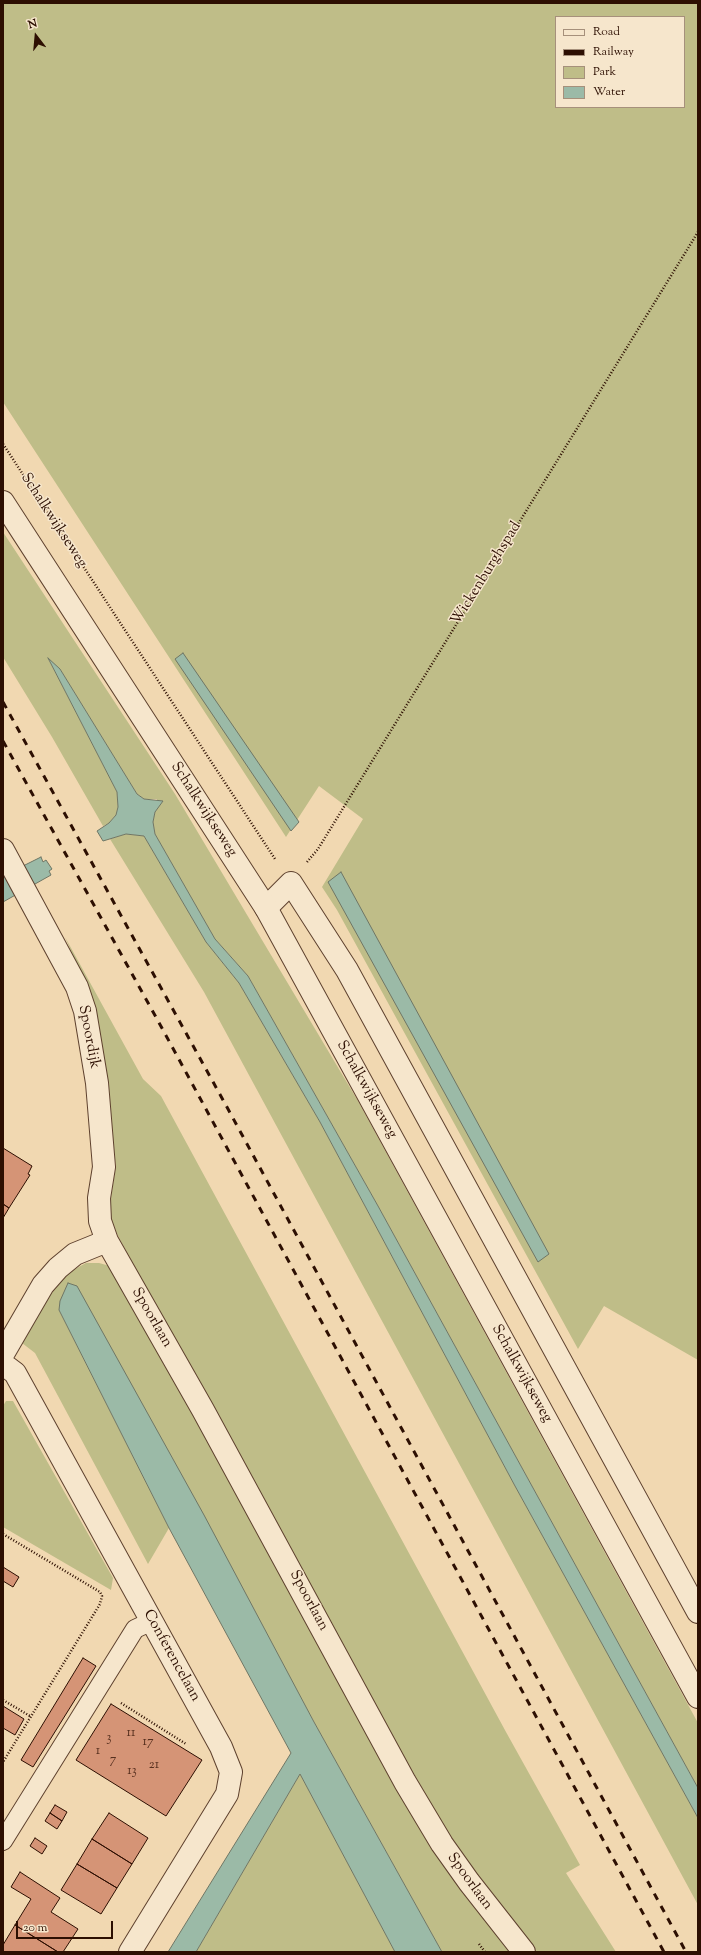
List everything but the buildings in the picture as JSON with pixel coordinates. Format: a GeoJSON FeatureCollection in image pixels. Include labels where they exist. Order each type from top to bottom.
{"type":"FeatureCollection","features":[{"type":"Feature","properties":{"kind":"street","name":"Schalkwijkseweg"},"geometry":{"type":"LineString","coordinates":[[3,502],[266,908],[698,1697]]}},
{"type":"Feature","properties":{"kind":"street","name":"Spoordijk"},"geometry":{"type":"LineString","coordinates":[[5,854],[77,987],[85,1011],[97,1083],[104,1167],[99,1198],[100,1221],[107,1241]]}},
{"type":"Feature","properties":{"kind":"street"},"geometry":{"type":"LineString","coordinates":[[266,908],[291,883],[347,970],[698,1612]]}},
{"type":"Feature","properties":{"kind":"street"},"geometry":{"type":"LineString","coordinates":[[3,1354],[43,1285],[58,1268],[75,1254],[107,1241]]}},
{"type":"Feature","properties":{"kind":"street","name":"Spoorlaan"},"geometry":{"type":"LineString","coordinates":[[107,1241],[203,1410],[405,1782],[442,1844],[464,1876],[501,1925],[524,1952]]}},
{"type":"Feature","properties":{"kind":"street","name":"Conferencelaan"},"geometry":{"type":"LineString","coordinates":[[3,1364],[15,1373],[221,1747],[231,1772],[227,1794],[130,1952]]}},
{"type":"Feature","properties":{"kind":"lane"},"geometry":{"type":"LineString","coordinates":[[3,1841],[135,1629],[152,1621]]}},
{"type":"Feature","properties":{"kind":"path","name":"Wickenburghspad"},"geometry":{"type":"LineString","coordinates":[[291,883],[324,838],[698,232]]}},
{"type":"Feature","properties":{"kind":"path","name":"Schalkwijkseweg"},"geometry":{"type":"LineString","coordinates":[[3,444],[291,883]]}},
{"type":"Feature","properties":{"kind":"path"},"geometry":{"type":"LineString","coordinates":[[3,1534],[100,1592],[102,1596],[100,1604],[3,1762]]}},
{"type":"Feature","properties":{"kind":"path"},"geometry":{"type":"LineString","coordinates":[[98,1689],[191,1747]]}},
{"type":"Feature","properties":{"kind":"path"},"geometry":{"type":"LineString","coordinates":[[3,1700],[30,1716]]}},
{"type":"Feature","properties":{"kind":"green space"},"geometry":{"type":"Polygon","coordinates":[[[3,3],[698,3],[698,1360],[604,1306],[578,1349],[337,910],[322,887],[363,819],[319,786],[286,837],[3,402],[3,3]]]}},
{"type":"Feature","properties":{"kind":"green space"},"geometry":{"type":"Polygon","coordinates":[[[3,532],[175,794],[358,1101],[698,1723],[698,1788],[378,1206],[248,976],[215,939],[155,834],[153,822],[157,799],[144,799],[137,794],[60,669],[49,660],[117,792],[118,807],[116,815],[109,823],[103,826],[52,737],[3,657],[3,532]]]}},
{"type":"Feature","properties":{"kind":"green space"},"geometry":{"type":"Polygon","coordinates":[[[126,834],[144,836],[206,942],[239,983],[320,1122],[515,1486],[698,1818],[698,1905],[204,992],[110,839],[126,834]]]}},
{"type":"Feature","properties":{"kind":"green space"},"geometry":{"type":"Polygon","coordinates":[[[65,937],[143,1079],[161,1096],[506,1732],[580,1865],[566,1873],[616,1952],[536,1952],[509,1920],[450,1840],[321,1609],[117,1234],[111,1218],[111,1198],[116,1166],[111,1136],[108,1081],[96,1008],[65,937]]]}},
{"type":"Feature","properties":{"kind":"green space"},"geometry":{"type":"Polygon","coordinates":[[[86,1263],[99,1263],[110,1266],[513,1952],[442,1952],[314,1722],[164,1444],[59,1310],[169,1528],[148,1564],[35,1353],[22,1343],[48,1298],[64,1275],[86,1263]]]}},
{"type":"Feature","properties":{"kind":"green space"},"geometry":{"type":"Polygon","coordinates":[[[6,1401],[13,1401],[113,1578],[111,1590],[3,1527],[3,1406],[6,1401]]]}},
{"type":"Feature","properties":{"kind":"green space"},"geometry":{"type":"Polygon","coordinates":[[[300,1774],[395,1952],[196,1952],[300,1774]]]}},
{"type":"Feature","properties":{"kind":"water"},"geometry":{"type":"Polygon","coordinates":[[[183,653],[299,822],[291,831],[175,659],[183,653]]]}},
{"type":"Feature","properties":{"kind":"water"},"geometry":{"type":"Polygon","coordinates":[[[48,658],[60,669],[137,794],[144,799],[163,801],[155,812],[153,822],[155,834],[215,939],[248,976],[378,1206],[698,1788],[698,1818],[515,1486],[320,1122],[239,983],[206,942],[144,836],[126,834],[103,841],[97,831],[109,823],[116,815],[118,807],[117,792],[48,658]]]}},
{"type":"Feature","properties":{"kind":"water"},"geometry":{"type":"Polygon","coordinates":[[[41,857],[43,862],[46,860],[52,869],[49,871],[51,875],[3,902],[3,876],[41,857]]]}},
{"type":"Feature","properties":{"kind":"water"},"geometry":{"type":"Polygon","coordinates":[[[341,872],[549,1254],[538,1262],[328,882],[341,872]]]}},
{"type":"Feature","properties":{"kind":"water"},"geometry":{"type":"Polygon","coordinates":[[[68,1283],[77,1286],[204,1515],[314,1722],[442,1952],[395,1952],[300,1774],[196,1952],[168,1952],[291,1753],[169,1528],[59,1310],[60,1301],[68,1283]]]}},
{"type":"Feature","properties":{"kind":"railway"},"geometry":{"type":"LineString","coordinates":[[3,702],[228,1109],[686,1952]]}},
{"type":"Feature","properties":{"kind":"railway"},"geometry":{"type":"LineString","coordinates":[[3,741],[157,1019],[664,1952]]}}]}
